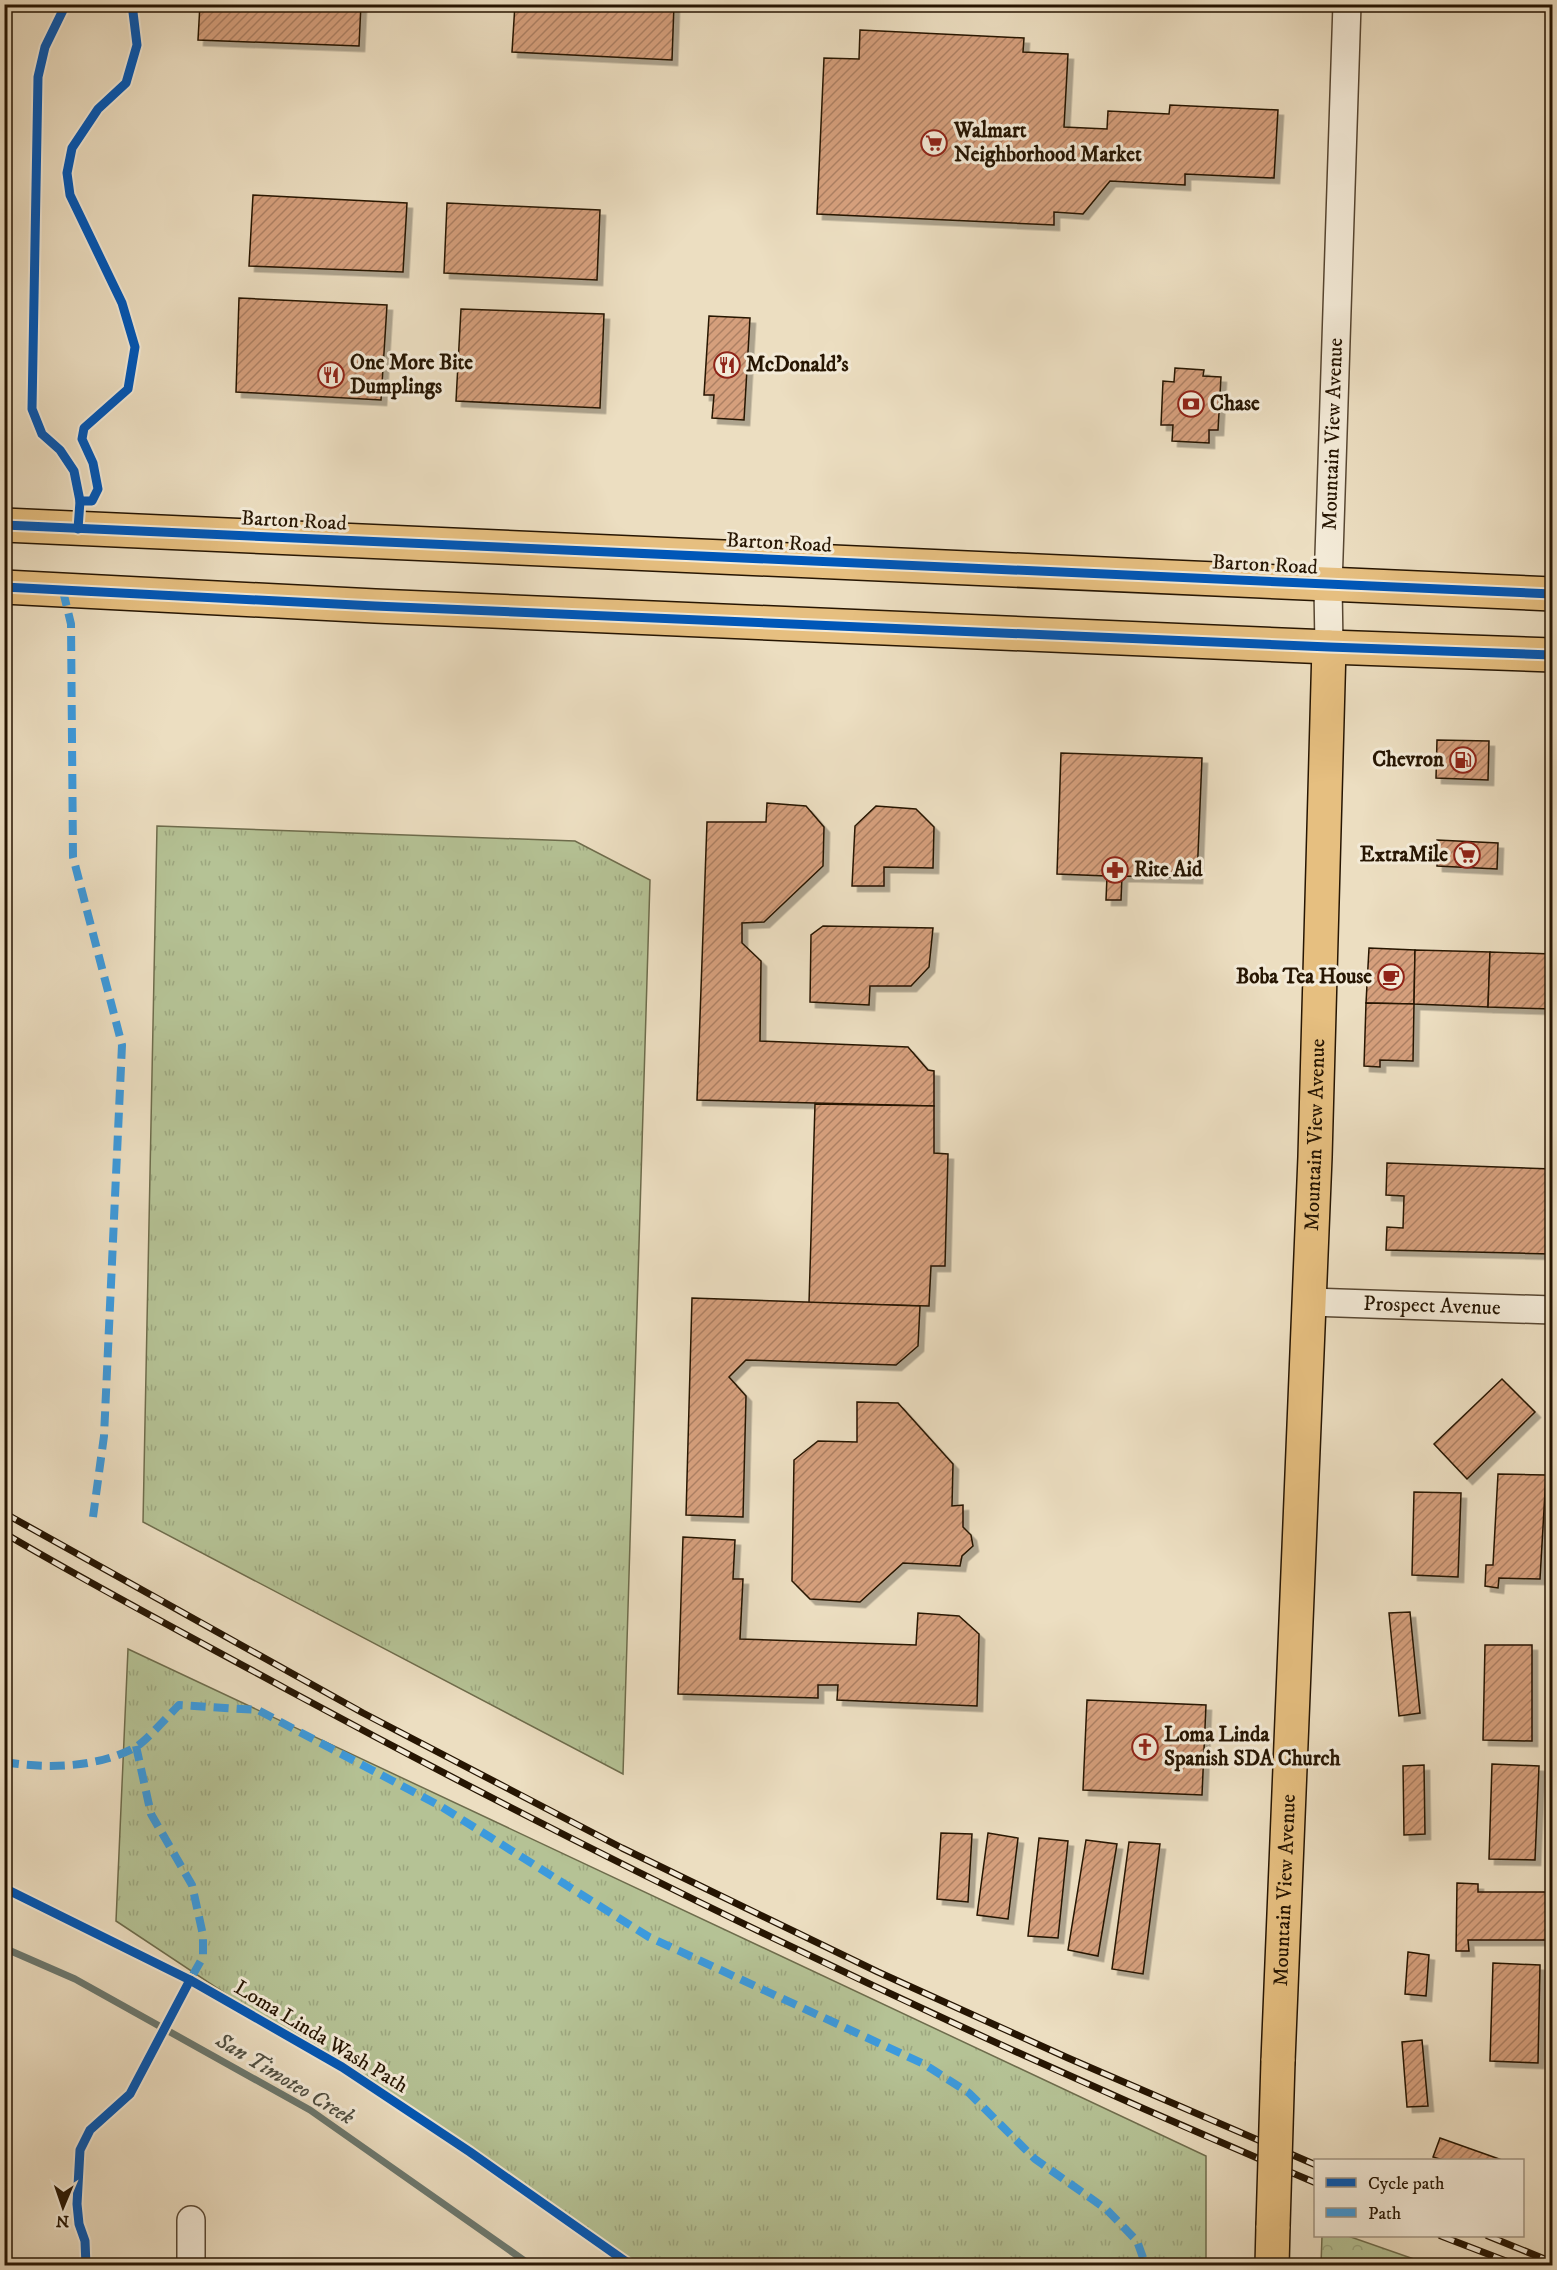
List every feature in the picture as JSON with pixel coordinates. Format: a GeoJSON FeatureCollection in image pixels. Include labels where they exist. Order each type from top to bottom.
{"type":"FeatureCollection","features":[{"type":"Feature","properties":{"kind":"main road","name":"Barton Road"},"geometry":{"type":"LineString","coordinates":[[4,525],[1328,586],[1552,594]]}},
{"type":"Feature","properties":{"kind":"main road"},"geometry":{"type":"LineString","coordinates":[[4,587],[363,606],[1552,655]]}},
{"type":"Feature","properties":{"kind":"main road","name":"Mountain View Avenue"},"geometry":{"type":"LineString","coordinates":[[1272,2265],[1278,2061],[1310,1302],[1329,647]]}},
{"type":"Feature","properties":{"kind":"street","name":"Mountain View Avenue"},"geometry":{"type":"LineString","coordinates":[[1329,647],[1328,586],[1347,4]]}},
{"type":"Feature","properties":{"kind":"street","name":"Prospect Avenue"},"geometry":{"type":"LineString","coordinates":[[1310,1302],[1552,1310]]}},
{"type":"Feature","properties":{"kind":"street"},"geometry":{"type":"LineString","coordinates":[[191,2220],[191,2265]]}},
{"type":"Feature","properties":{"kind":"green space"},"geometry":{"type":"Polygon","coordinates":[[[157,826],[575,841],[650,880],[623,1774],[143,1522],[157,826]]]}},
{"type":"Feature","properties":{"kind":"green space"},"geometry":{"type":"Polygon","coordinates":[[[128,1649],[1206,2156],[1206,2265],[635,2265],[116,1921],[128,1649]]]}},
{"type":"Feature","properties":{"kind":"green space"},"geometry":{"type":"Polygon","coordinates":[[[1322,2237],[1351,2237],[1431,2265],[1321,2265],[1322,2237]]]}},
{"type":"Feature","properties":{"kind":"building"},"geometry":{"type":"Polygon","coordinates":[[[200,4],[361,4],[359,46],[198,40],[200,4]]]}},
{"type":"Feature","properties":{"kind":"building"},"geometry":{"type":"Polygon","coordinates":[[[515,4],[674,4],[672,60],[512,52],[515,4]]]}},
{"type":"Feature","properties":{"kind":"building"},"geometry":{"type":"Polygon","coordinates":[[[860,30],[1024,38],[1023,52],[1068,54],[1064,127],[1107,129],[1108,111],[1169,114],[1170,105],[1278,110],[1274,178],[1185,174],[1185,185],[1110,181],[1083,214],[1054,212],[1054,225],[817,214],[824,58],[859,59],[860,30]]]}},
{"type":"Feature","properties":{"kind":"building"},"geometry":{"type":"Polygon","coordinates":[[[253,195],[407,203],[403,272],[249,266],[253,195]]]}},
{"type":"Feature","properties":{"kind":"building"},"geometry":{"type":"Polygon","coordinates":[[[447,203],[600,210],[597,280],[444,273],[447,203]]]}},
{"type":"Feature","properties":{"kind":"building"},"geometry":{"type":"Polygon","coordinates":[[[239,298],[387,305],[381,400],[236,392],[239,298]]]}},
{"type":"Feature","properties":{"kind":"building"},"geometry":{"type":"Polygon","coordinates":[[[461,309],[604,314],[600,408],[456,401],[461,309]]]}},
{"type":"Feature","properties":{"kind":"building"},"geometry":{"type":"Polygon","coordinates":[[[709,316],[750,318],[744,420],[712,418],[714,395],[704,395],[709,316]]]}},
{"type":"Feature","properties":{"kind":"building","name":"Chase"},"geometry":{"type":"Polygon","coordinates":[[[1175,368],[1204,370],[1203,376],[1221,377],[1218,430],[1209,430],[1209,443],[1172,441],[1173,425],[1161,425],[1163,381],[1174,382],[1175,368]]]}},
{"type":"Feature","properties":{"kind":"building","name":"Chevron"},"geometry":{"type":"Polygon","coordinates":[[[1437,740],[1489,741],[1488,780],[1436,778],[1437,740]]]}},
{"type":"Feature","properties":{"kind":"building","name":"Rite Aid"},"geometry":{"type":"Polygon","coordinates":[[[1061,753],[1202,758],[1197,878],[1122,876],[1121,900],[1106,900],[1107,876],[1057,874],[1061,753]]]}},
{"type":"Feature","properties":{"kind":"building"},"geometry":{"type":"Polygon","coordinates":[[[767,803],[806,806],[824,827],[823,866],[764,922],[742,923],[742,943],[761,961],[760,1041],[908,1047],[928,1070],[934,1071],[934,1106],[697,1100],[707,822],[766,822],[767,803]]]}},
{"type":"Feature","properties":{"kind":"building"},"geometry":{"type":"Polygon","coordinates":[[[876,806],[916,809],[934,827],[933,868],[884,867],[884,886],[852,886],[855,826],[876,806]]]}},
{"type":"Feature","properties":{"kind":"building","name":"ExtraMile"},"geometry":{"type":"Polygon","coordinates":[[[1437,840],[1498,843],[1497,869],[1437,866],[1437,840]]]}},
{"type":"Feature","properties":{"kind":"building"},"geometry":{"type":"Polygon","coordinates":[[[823,926],[933,928],[929,967],[911,986],[870,986],[869,1005],[810,1002],[811,935],[823,926]]]}},
{"type":"Feature","properties":{"kind":"building","name":"Boba Tea House"},"geometry":{"type":"Polygon","coordinates":[[[1369,948],[1415,950],[1414,1004],[1366,1003],[1369,948]]]}},
{"type":"Feature","properties":{"kind":"building"},"geometry":{"type":"Polygon","coordinates":[[[1415,950],[1490,952],[1488,1007],[1414,1004],[1415,950]]]}},
{"type":"Feature","properties":{"kind":"building"},"geometry":{"type":"Polygon","coordinates":[[[1490,952],[1552,954],[1552,1009],[1488,1007],[1490,952]]]}},
{"type":"Feature","properties":{"kind":"building"},"geometry":{"type":"Polygon","coordinates":[[[1366,1003],[1414,1004],[1413,1061],[1380,1060],[1380,1067],[1364,1066],[1366,1003]]]}},
{"type":"Feature","properties":{"kind":"building"},"geometry":{"type":"Polygon","coordinates":[[[815,1104],[934,1106],[934,1153],[948,1154],[945,1266],[931,1266],[929,1306],[809,1303],[815,1104]]]}},
{"type":"Feature","properties":{"kind":"building"},"geometry":{"type":"Polygon","coordinates":[[[1387,1163],[1552,1169],[1552,1254],[1386,1250],[1387,1227],[1403,1228],[1404,1196],[1386,1195],[1387,1163]]]}},
{"type":"Feature","properties":{"kind":"building"},"geometry":{"type":"Polygon","coordinates":[[[692,1298],[920,1306],[918,1346],[896,1365],[746,1360],[729,1377],[746,1396],[743,1517],[686,1515],[692,1298]]]}},
{"type":"Feature","properties":{"kind":"building"},"geometry":{"type":"Polygon","coordinates":[[[1502,1379],[1535,1412],[1467,1479],[1434,1444],[1502,1379]]]}},
{"type":"Feature","properties":{"kind":"building"},"geometry":{"type":"Polygon","coordinates":[[[857,1402],[898,1403],[953,1464],[952,1506],[963,1505],[963,1527],[971,1535],[973,1546],[962,1556],[960,1566],[903,1563],[860,1602],[810,1599],[792,1581],[794,1460],[818,1441],[857,1442],[857,1402]]]}},
{"type":"Feature","properties":{"kind":"building"},"geometry":{"type":"Polygon","coordinates":[[[1498,1474],[1546,1475],[1540,1579],[1499,1578],[1498,1588],[1485,1586],[1486,1565],[1493,1565],[1498,1474]]]}},
{"type":"Feature","properties":{"kind":"building"},"geometry":{"type":"Polygon","coordinates":[[[1414,1492],[1461,1493],[1458,1577],[1412,1575],[1414,1492]]]}},
{"type":"Feature","properties":{"kind":"building"},"geometry":{"type":"Polygon","coordinates":[[[683,1537],[735,1540],[733,1579],[743,1579],[740,1639],[916,1645],[918,1613],[959,1616],[979,1634],[977,1706],[837,1700],[838,1685],[818,1685],[818,1698],[678,1694],[683,1537]]]}},
{"type":"Feature","properties":{"kind":"building"},"geometry":{"type":"Polygon","coordinates":[[[1410,1612],[1420,1713],[1399,1716],[1389,1613],[1410,1612]]]}},
{"type":"Feature","properties":{"kind":"building"},"geometry":{"type":"Polygon","coordinates":[[[1485,1645],[1532,1645],[1532,1741],[1483,1740],[1485,1645]]]}},
{"type":"Feature","properties":{"kind":"building","name":"Loma Linda Spanish SDA Church"},"geometry":{"type":"Polygon","coordinates":[[[1087,1700],[1206,1705],[1202,1795],[1083,1790],[1087,1700]]]}},
{"type":"Feature","properties":{"kind":"building"},"geometry":{"type":"Polygon","coordinates":[[[1492,1764],[1539,1766],[1535,1860],[1489,1859],[1492,1764]]]}},
{"type":"Feature","properties":{"kind":"building"},"geometry":{"type":"Polygon","coordinates":[[[1424,1765],[1425,1834],[1404,1835],[1403,1766],[1424,1765]]]}},
{"type":"Feature","properties":{"kind":"building"},"geometry":{"type":"Polygon","coordinates":[[[941,1833],[972,1834],[968,1902],[937,1899],[941,1833]]]}},
{"type":"Feature","properties":{"kind":"building"},"geometry":{"type":"Polygon","coordinates":[[[988,1833],[1018,1838],[1008,1919],[977,1915],[988,1833]]]}},
{"type":"Feature","properties":{"kind":"building"},"geometry":{"type":"Polygon","coordinates":[[[1039,1838],[1068,1841],[1058,1938],[1028,1936],[1039,1838]]]}},
{"type":"Feature","properties":{"kind":"building"},"geometry":{"type":"Polygon","coordinates":[[[1086,1840],[1117,1844],[1098,1956],[1068,1950],[1086,1840]]]}},
{"type":"Feature","properties":{"kind":"building"},"geometry":{"type":"Polygon","coordinates":[[[1129,1842],[1160,1844],[1143,1974],[1112,1969],[1129,1842]]]}},
{"type":"Feature","properties":{"kind":"building"},"geometry":{"type":"Polygon","coordinates":[[[1457,1883],[1478,1884],[1478,1892],[1552,1892],[1552,1940],[1468,1940],[1469,1951],[1456,1951],[1457,1883]]]}},
{"type":"Feature","properties":{"kind":"building"},"geometry":{"type":"Polygon","coordinates":[[[1408,1952],[1429,1955],[1426,1996],[1405,1994],[1408,1952]]]}},
{"type":"Feature","properties":{"kind":"building"},"geometry":{"type":"Polygon","coordinates":[[[1493,1963],[1540,1965],[1538,2063],[1490,2061],[1493,1963]]]}},
{"type":"Feature","properties":{"kind":"building"},"geometry":{"type":"Polygon","coordinates":[[[1422,2040],[1428,2106],[1407,2107],[1402,2042],[1422,2040]]]}},
{"type":"Feature","properties":{"kind":"building"},"geometry":{"type":"Polygon","coordinates":[[[1440,2138],[1499,2159],[1440,2159],[1433,2157],[1440,2138]]]}},
{"type":"Feature","properties":{"kind":"waterway","name":"San Timoteo Creek"},"geometry":{"type":"LineString","coordinates":[[4,1948],[75,1979],[310,2110],[532,2266]]}},
{"type":"Feature","properties":{"kind":"railway"},"geometry":{"type":"LineString","coordinates":[[4,1513],[363,1713],[622,1848],[878,1972],[1068,2058],[1314,2164]]}},
{"type":"Feature","properties":{"kind":"railway"},"geometry":{"type":"LineString","coordinates":[[4,1533],[288,1690],[667,1887],[1054,2069],[1314,2182]]}},
{"type":"Feature","properties":{"kind":"railway"},"geometry":{"type":"LineString","coordinates":[[1444,2237],[1519,2266]]}},
{"type":"Feature","properties":{"kind":"railway"},"geometry":{"type":"LineString","coordinates":[[1490,2237],[1552,2262]]}},
{"type":"Feature","properties":{"kind":"marked path"},"geometry":{"type":"LineString","coordinates":[[63,591],[71,624],[73,857],[122,1045],[104,1436],[93,1517]]}},
{"type":"Feature","properties":{"kind":"marked path"},"geometry":{"type":"LineString","coordinates":[[4,1762],[37,1766],[72,1765],[121,1754],[136,1747],[179,1705],[258,1710],[442,1807],[649,1937],[924,2064],[969,2093],[1035,2159],[1106,2209],[1137,2241],[1146,2266]]}},
{"type":"Feature","properties":{"kind":"marked path"},"geometry":{"type":"LineString","coordinates":[[136,1746],[151,1814],[192,1885],[203,1935],[203,1957],[190,1980]]}},
{"type":"Feature","properties":{"kind":"cycle path"},"geometry":{"type":"LineString","coordinates":[[66,4],[45,47],[38,77],[32,409],[42,434],[60,450],[74,471],[80,501]]}},
{"type":"Feature","properties":{"kind":"cycle path"},"geometry":{"type":"LineString","coordinates":[[78,529],[80,501],[92,501],[98,489],[93,463],[82,439],[84,428],[128,389],[135,347],[122,303],[70,195],[67,173],[72,148],[98,109],[126,83],[137,45],[132,4]]}},
{"type":"Feature","properties":{"kind":"cycle path"},"geometry":{"type":"LineString","coordinates":[[4,525],[1552,594]]}},
{"type":"Feature","properties":{"kind":"cycle path"},"geometry":{"type":"LineString","coordinates":[[4,587],[375,606],[1552,655]]}},
{"type":"Feature","properties":{"kind":"cycle path","name":"Loma Linda Wash Path"},"geometry":{"type":"LineString","coordinates":[[4,1888],[190,1980],[342,2067],[470,2152],[632,2266]]}},
{"type":"Feature","properties":{"kind":"cycle path"},"geometry":{"type":"LineString","coordinates":[[86,2266],[85,2241],[79,2224],[77,2204],[80,2150],[90,2130],[130,2094],[190,1980]]}},
{"type":"Feature","properties":{"kind":"place","name":"Walmart Neighborhood Market"},"geometry":{"type":"Point","coordinates":[934,143]}},
{"type":"Feature","properties":{"kind":"place","name":"McDonald's"},"geometry":{"type":"Point","coordinates":[727,365]}},
{"type":"Feature","properties":{"kind":"place","name":"One More Bite Dumplings"},"geometry":{"type":"Point","coordinates":[331,375]}},
{"type":"Feature","properties":{"kind":"place","name":"Chase"},"geometry":{"type":"Point","coordinates":[1191,404]}},
{"type":"Feature","properties":{"kind":"place","name":"Chevron"},"geometry":{"type":"Point","coordinates":[1463,760]}},
{"type":"Feature","properties":{"kind":"place","name":"ExtraMile"},"geometry":{"type":"Point","coordinates":[1467,855]}},
{"type":"Feature","properties":{"kind":"place","name":"Rite Aid"},"geometry":{"type":"Point","coordinates":[1115,870]}},
{"type":"Feature","properties":{"kind":"place","name":"Boba Tea House"},"geometry":{"type":"Point","coordinates":[1391,977]}},
{"type":"Feature","properties":{"kind":"place","name":"Loma Linda Spanish SDA Church"},"geometry":{"type":"Point","coordinates":[1145,1747]}}]}
